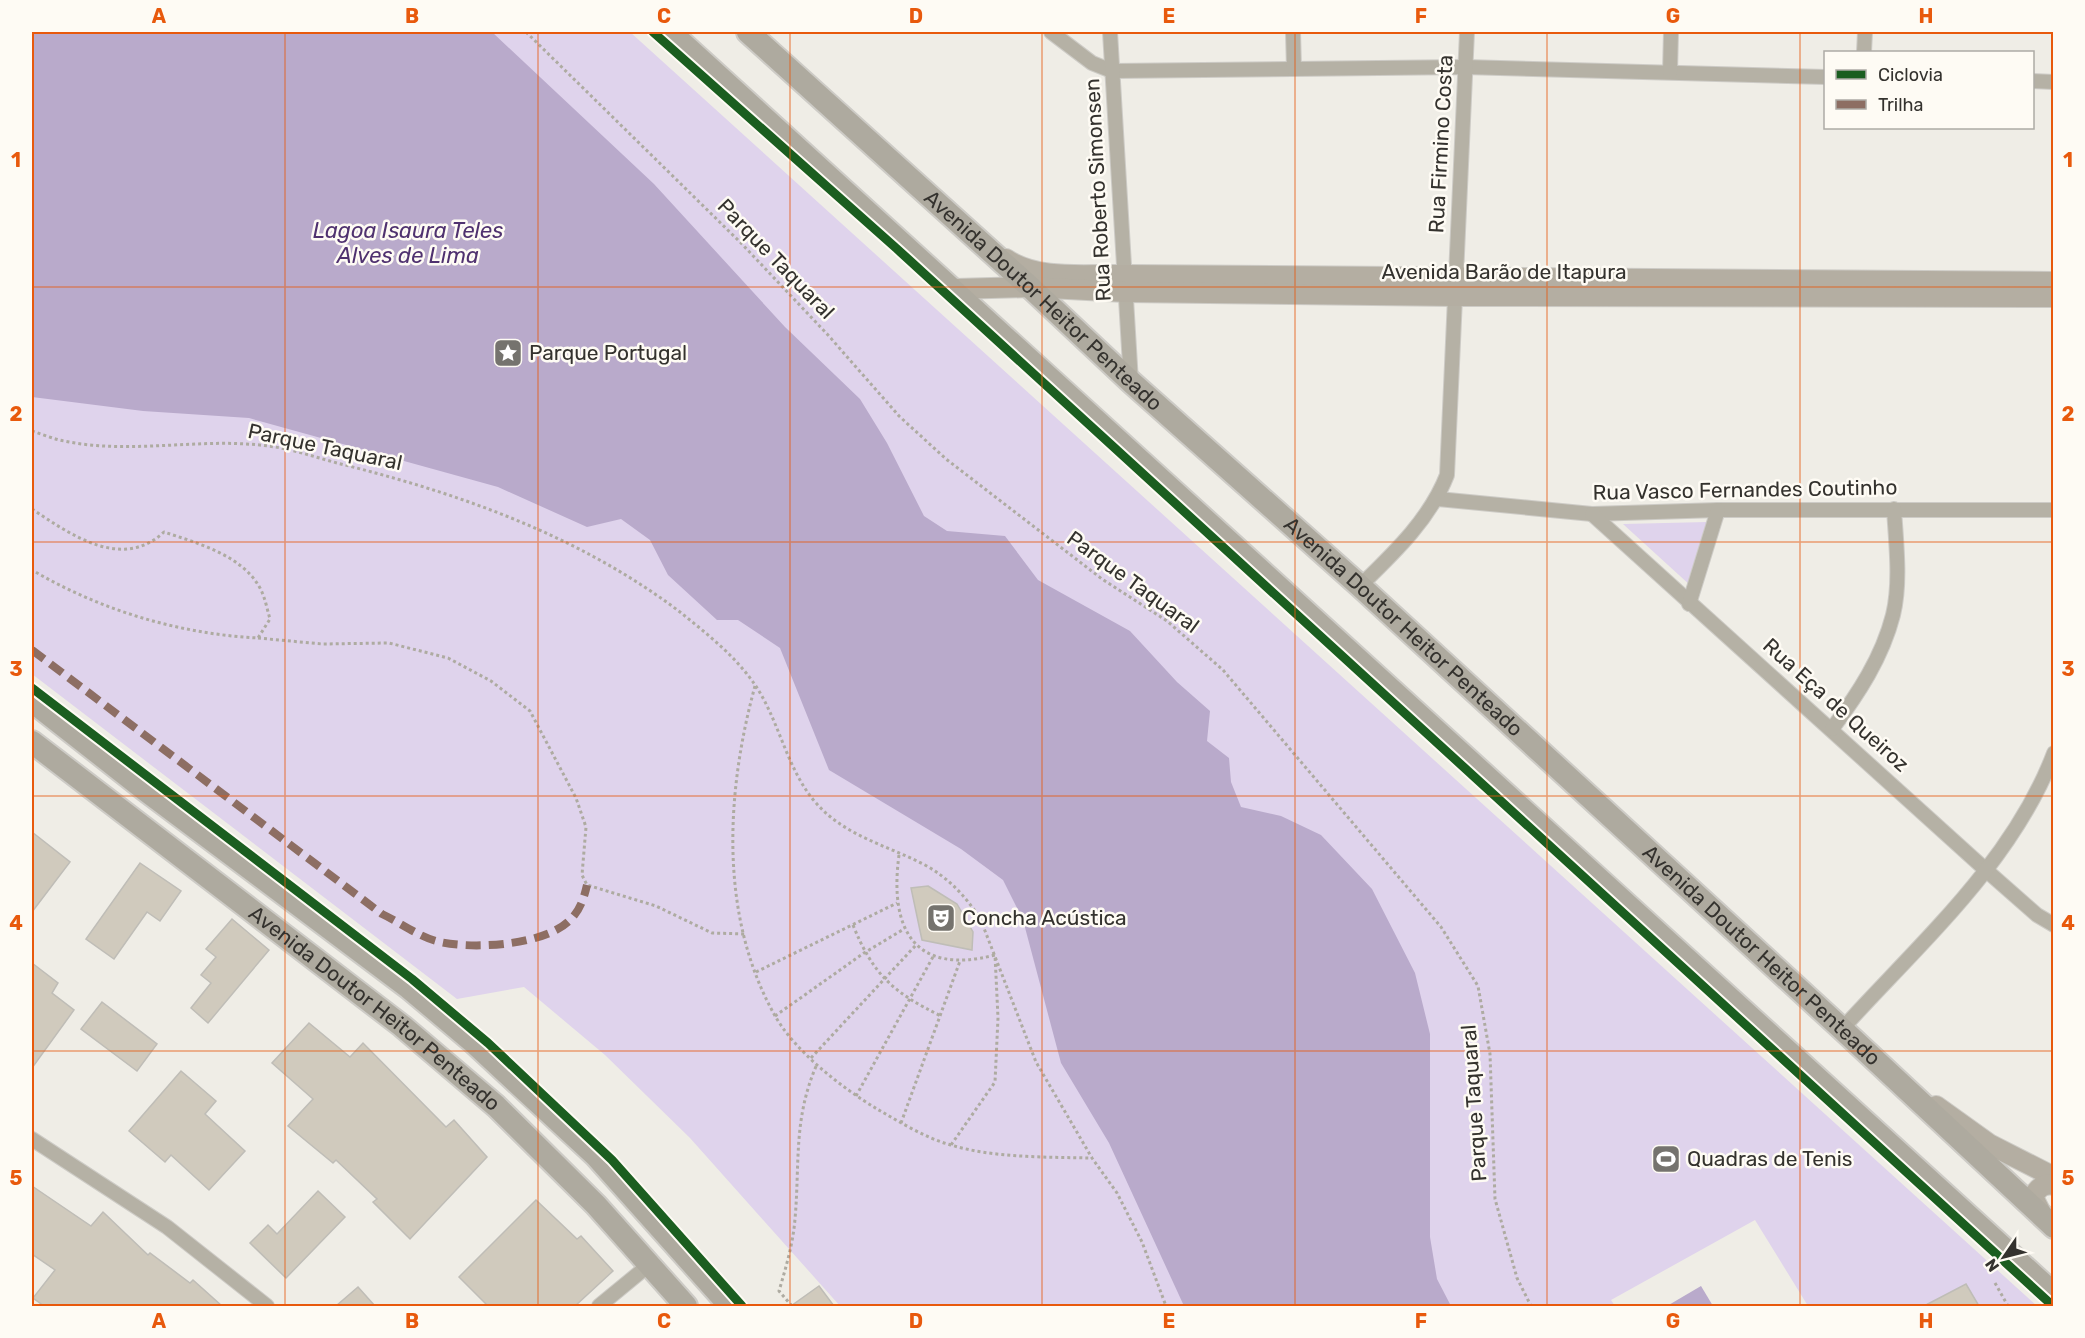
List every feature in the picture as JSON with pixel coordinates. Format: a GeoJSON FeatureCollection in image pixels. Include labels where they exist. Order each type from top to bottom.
{"type":"FeatureCollection","features":[{"type":"Feature","properties":{"kind":"main road"},"geometry":{"type":"LineString","coordinates":[[670,32],[955,289],[1079,406],[2054,1294]]}},
{"type":"Feature","properties":{"kind":"main road","name":"Avenida Doutor Heitor Penteado"},"geometry":{"type":"LineString","coordinates":[[748,32],[981,242],[1131,382],[1360,586],[1842,1029],[2049,1223]]}},
{"type":"Feature","properties":{"kind":"main road","name":"Avenida Barão de Itapura"},"geometry":{"type":"LineString","coordinates":[[981,242],[1017,267],[1038,273],[1124,284]]}},
{"type":"Feature","properties":{"kind":"main road","name":"Avenida Barão de Itapura"},"geometry":{"type":"LineString","coordinates":[[1455,288],[2054,282]]}},
{"type":"Feature","properties":{"kind":"main road","name":"Avenida Barão de Itapura"},"geometry":{"type":"LineString","coordinates":[[955,289],[1124,284],[2054,297]]}},
{"type":"Feature","properties":{"kind":"main road","name":"Avenida Doutor Heitor Penteado"},"geometry":{"type":"LineString","coordinates":[[32,701],[144,789],[409,988],[472,1041],[596,1156],[730,1306]]}},
{"type":"Feature","properties":{"kind":"main road","name":"Avenida Doutor Heitor Penteado"},"geometry":{"type":"LineString","coordinates":[[32,745],[402,1026],[541,1148],[650,1264],[677,1303]]}},
{"type":"Feature","properties":{"kind":"main road"},"geometry":{"type":"LineString","coordinates":[[1888,1072],[1989,1144],[2054,1178]]}},
{"type":"Feature","properties":{"kind":"main road"},"geometry":{"type":"LineString","coordinates":[[2049,1223],[2033,1197],[2038,1188],[2048,1184],[2054,1185]]}},
{"type":"Feature","properties":{"kind":"street"},"geometry":{"type":"LineString","coordinates":[[1051,32],[1092,63],[1112,71],[1465,67],[1824,77]]}},
{"type":"Feature","properties":{"kind":"street","name":"Rua Roberto Simonsen"},"geometry":{"type":"LineString","coordinates":[[1110,32],[1131,382]]}},
{"type":"Feature","properties":{"kind":"street"},"geometry":{"type":"LineString","coordinates":[[1293,32],[1294,69]]}},
{"type":"Feature","properties":{"kind":"street","name":"Rua Firmino Costa"},"geometry":{"type":"LineString","coordinates":[[1360,586],[1404,542],[1438,499],[1447,475],[1467,32]]}},
{"type":"Feature","properties":{"kind":"street"},"geometry":{"type":"LineString","coordinates":[[1670,72],[1671,32]]}},
{"type":"Feature","properties":{"kind":"street"},"geometry":{"type":"LineString","coordinates":[[1864,51],[1865,32]]}},
{"type":"Feature","properties":{"kind":"street"},"geometry":{"type":"LineString","coordinates":[[2034,81],[2054,82]]}},
{"type":"Feature","properties":{"kind":"street","name":"Rua Vasco Fernandes Coutinho"},"geometry":{"type":"LineString","coordinates":[[1438,499],[1592,514],[1718,510],[2054,510]]}},
{"type":"Feature","properties":{"kind":"street"},"geometry":{"type":"LineString","coordinates":[[1832,729],[1877,661],[1893,614],[1897,563],[1894,509]]}},
{"type":"Feature","properties":{"kind":"street"},"geometry":{"type":"LineString","coordinates":[[1689,604],[1718,510]]}},
{"type":"Feature","properties":{"kind":"street","name":"Rua Eça de Queiroz"},"geometry":{"type":"LineString","coordinates":[[1592,514],[1987,871],[2037,915],[2054,925]]}},
{"type":"Feature","properties":{"kind":"street"},"geometry":{"type":"LineString","coordinates":[[1842,1029],[1987,871],[2017,826],[2054,753]]}},
{"type":"Feature","properties":{"kind":"street"},"geometry":{"type":"LineString","coordinates":[[32,1139],[167,1227],[267,1306]]}},
{"type":"Feature","properties":{"kind":"street"},"geometry":{"type":"LineString","coordinates":[[599,1306],[650,1264]]}},
{"type":"Feature","properties":{"kind":"path"},"geometry":{"type":"LineString","coordinates":[[32,509],[62,528],[104,548],[123,551],[140,549],[154,542],[164,532],[208,547],[249,573],[260,588],[270,619],[258,638]]}},
{"type":"Feature","properties":{"kind":"path"},"geometry":{"type":"LineString","coordinates":[[32,570],[93,602],[131,614],[222,636],[322,644],[389,643],[448,658],[490,681],[530,711],[576,798],[585,826],[582,875],[588,885],[656,906],[712,933],[745,934]]}},
{"type":"Feature","properties":{"kind":"path"},"geometry":{"type":"LineString","coordinates":[[755,684],[741,734],[734,791],[732,844],[737,901],[745,934],[755,972],[775,1016],[810,1058],[856,1096],[902,1123],[951,1145],[1014,1154],[1092,1158]]}},
{"type":"Feature","properties":{"kind":"path"},"geometry":{"type":"LineString","coordinates":[[899,855],[897,903],[904,929],[916,945],[934,955],[960,961],[995,955],[998,1018],[994,1082],[951,1145]]}},
{"type":"Feature","properties":{"kind":"path"},"geometry":{"type":"LineString","coordinates":[[755,972],[897,903]]}},
{"type":"Feature","properties":{"kind":"path"},"geometry":{"type":"LineString","coordinates":[[853,925],[864,953],[883,980],[910,1001],[941,1016]]}},
{"type":"Feature","properties":{"kind":"path"},"geometry":{"type":"LineString","coordinates":[[775,1016],[864,953],[904,929]]}},
{"type":"Feature","properties":{"kind":"path"},"geometry":{"type":"LineString","coordinates":[[810,1058],[916,945]]}},
{"type":"Feature","properties":{"kind":"path"},"geometry":{"type":"LineString","coordinates":[[856,1096],[934,955]]}},
{"type":"Feature","properties":{"kind":"path"},"geometry":{"type":"LineString","coordinates":[[902,1123],[960,961]]}},
{"type":"Feature","properties":{"kind":"path"},"geometry":{"type":"LineString","coordinates":[[792,1306],[779,1292],[791,1250],[795,1219],[798,1124],[807,1087],[817,1064]]}},
{"type":"Feature","properties":{"kind":"path"},"geometry":{"type":"LineString","coordinates":[[1995,1283],[2008,1306]]}},
{"type":"Feature","properties":{"kind":"shaded area","name":"Parque Portugal"},"geometry":{"type":"Polygon","coordinates":[[[32,32],[630,32],[2037,1306],[1808,1306],[1755,1220],[1611,1300],[1615,1306],[840,1306],[690,1138],[605,1055],[524,987],[457,999],[32,674],[32,32]]]}},
{"type":"Feature","properties":{"kind":"shaded area"},"geometry":{"type":"Polygon","coordinates":[[[1707,522],[1691,586],[1623,524],[1707,522]]]}},
{"type":"Feature","properties":{"kind":"water","name":"Lagoa Isaura Teles Alves de Lima"},"geometry":{"type":"Polygon","coordinates":[[[32,32],[492,32],[654,184],[785,327],[860,399],[887,443],[924,516],[947,531],[1005,536],[1038,580],[1130,631],[1177,682],[1210,711],[1207,741],[1229,758],[1231,782],[1241,807],[1281,816],[1321,835],[1372,889],[1415,973],[1430,1034],[1430,1237],[1437,1279],[1451,1306],[1184,1306],[1109,1143],[1061,1063],[1023,920],[1003,880],[961,849],[829,770],[780,648],[738,620],[717,620],[668,575],[650,540],[621,519],[587,527],[498,487],[249,418],[143,411],[32,397],[32,32]]]}},
{"type":"Feature","properties":{"kind":"water"},"geometry":{"type":"Polygon","coordinates":[[[1701,1286],[1713,1306],[1667,1306],[1701,1286]]]}},
{"type":"Feature","properties":{"kind":"building"},"geometry":{"type":"Polygon","coordinates":[[[32,832],[70,862],[32,912],[32,832]]]}},
{"type":"Feature","properties":{"kind":"building"},"geometry":{"type":"Polygon","coordinates":[[[140,863],[181,891],[160,921],[147,912],[114,959],[86,939],[140,863]]]}},
{"type":"Feature","properties":{"kind":"building","name":"Concha Acústica"},"geometry":{"type":"Polygon","coordinates":[[[928,886],[957,904],[973,932],[972,950],[922,940],[911,888],[928,886]]]}},
{"type":"Feature","properties":{"kind":"building"},"geometry":{"type":"Polygon","coordinates":[[[232,919],[269,950],[208,1023],[191,1008],[211,983],[201,975],[216,957],[206,949],[232,919]]]}},
{"type":"Feature","properties":{"kind":"building"},"geometry":{"type":"Polygon","coordinates":[[[32,963],[58,983],[52,993],[74,1010],[32,1068],[32,963]]]}},
{"type":"Feature","properties":{"kind":"building"},"geometry":{"type":"Polygon","coordinates":[[[102,1002],[157,1044],[137,1071],[81,1029],[102,1002]]]}},
{"type":"Feature","properties":{"kind":"building"},"geometry":{"type":"Polygon","coordinates":[[[309,1023],[350,1057],[363,1043],[446,1127],[454,1120],[487,1157],[410,1239],[373,1202],[377,1199],[336,1160],[333,1163],[288,1126],[313,1099],[272,1063],[309,1023]]]}},
{"type":"Feature","properties":{"kind":"building"},"geometry":{"type":"Polygon","coordinates":[[[181,1071],[216,1101],[205,1114],[245,1151],[209,1190],[171,1155],[165,1162],[129,1131],[181,1071]]]}},
{"type":"Feature","properties":{"kind":"building"},"geometry":{"type":"Polygon","coordinates":[[[32,1186],[91,1226],[103,1212],[148,1255],[150,1253],[190,1283],[193,1280],[222,1306],[44,1306],[33,1298],[55,1270],[32,1254],[32,1186]]]}},
{"type":"Feature","properties":{"kind":"building"},"geometry":{"type":"Polygon","coordinates":[[[318,1191],[345,1217],[286,1278],[250,1243],[268,1225],[277,1234],[318,1191]]]}},
{"type":"Feature","properties":{"kind":"building"},"geometry":{"type":"Polygon","coordinates":[[[536,1200],[577,1239],[581,1236],[613,1271],[575,1306],[488,1306],[459,1277],[536,1200]]]}},
{"type":"Feature","properties":{"kind":"building"},"geometry":{"type":"Polygon","coordinates":[[[1966,1284],[1979,1306],[1924,1306],[1966,1284]]]}},
{"type":"Feature","properties":{"kind":"building"},"geometry":{"type":"Polygon","coordinates":[[[819,1286],[834,1306],[791,1306],[819,1286]]]}},
{"type":"Feature","properties":{"kind":"building"},"geometry":{"type":"Polygon","coordinates":[[[358,1287],[375,1306],[336,1306],[358,1287]]]}},
{"type":"Feature","properties":{"kind":"marked path"},"geometry":{"type":"LineString","coordinates":[[32,650],[382,914],[429,939],[450,944],[486,945],[524,941],[542,936],[557,929],[573,917],[581,904],[587,885]]}},
{"type":"Feature","properties":{"kind":"cycle path"},"geometry":{"type":"LineString","coordinates":[[653,32],[896,248],[2053,1306]]}},
{"type":"Feature","properties":{"kind":"cycle path"},"geometry":{"type":"LineString","coordinates":[[32,688],[412,979],[488,1043],[612,1160],[742,1306]]}},
{"type":"Feature","properties":{"kind":"place","name":"Parque Portugal"},"geometry":{"type":"Point","coordinates":[508,353]}},
{"type":"Feature","properties":{"kind":"place","name":"Concha Acústica"},"geometry":{"type":"Point","coordinates":[941,918]}},
{"type":"Feature","properties":{"kind":"place","name":"Quadras de Tenis"},"geometry":{"type":"Point","coordinates":[1666,1159]}}]}
